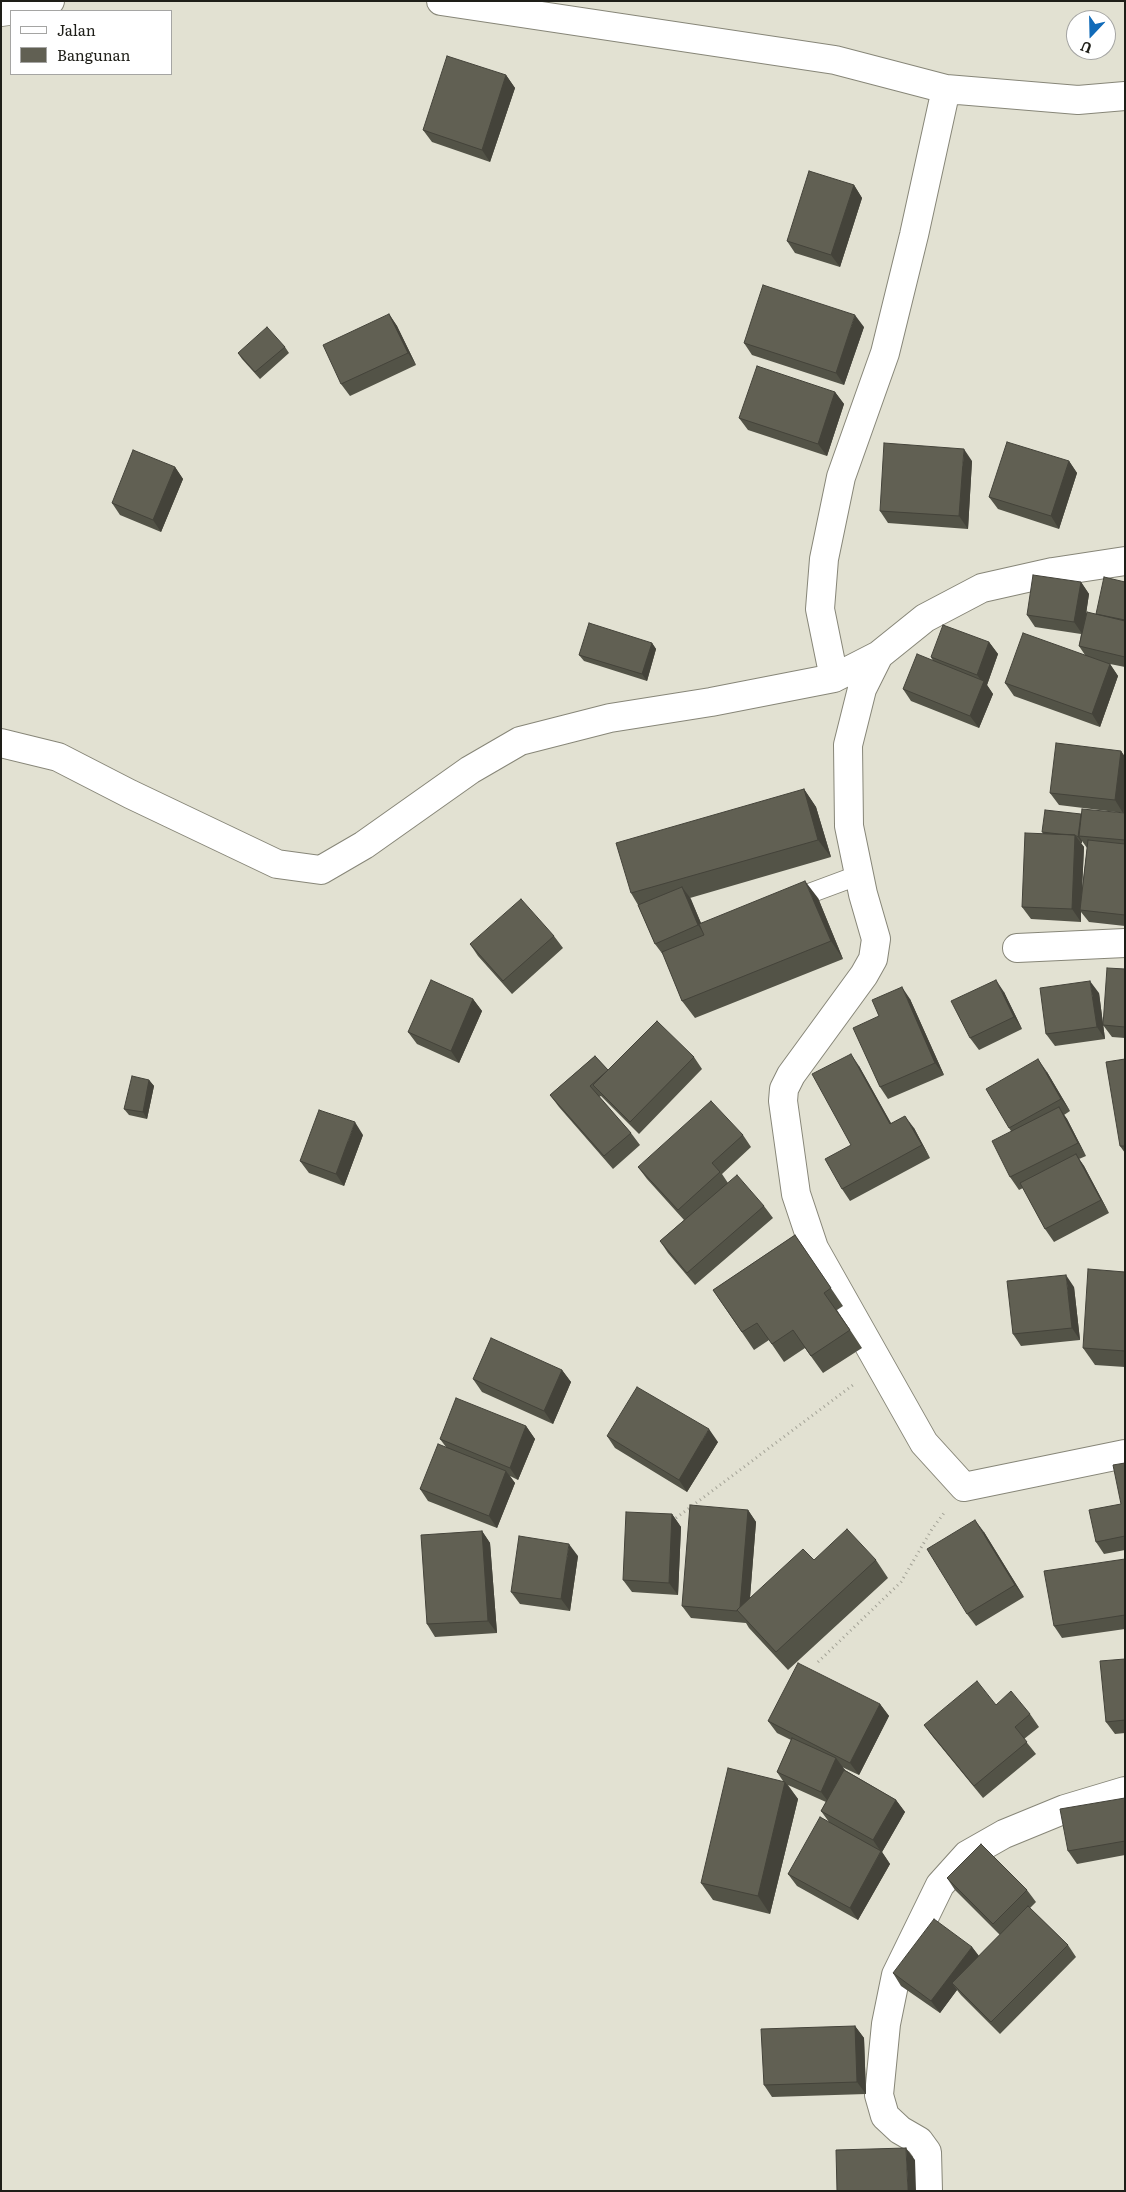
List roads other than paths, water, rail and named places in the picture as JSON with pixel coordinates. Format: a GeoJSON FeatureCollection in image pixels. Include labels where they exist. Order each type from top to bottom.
{"type":"FeatureCollection","features":[{"type":"Feature","properties":{"kind":"street"},"geometry":{"type":"LineString","coordinates":[[16,10],[31,8],[50,1]]}},
{"type":"Feature","properties":{"kind":"street"},"geometry":{"type":"LineString","coordinates":[[441,1],[835,60],[946,89],[1078,100],[1125,96]]}},
{"type":"Feature","properties":{"kind":"street"},"geometry":{"type":"LineString","coordinates":[[834,678],[820,609],[824,559],[841,477],[885,354],[914,235],[946,89]]}},
{"type":"Feature","properties":{"kind":"street"},"geometry":{"type":"LineString","coordinates":[[1,743],[58,757],[130,794],[277,864],[321,870],[364,845],[470,770],[520,741],[610,718],[712,702],[834,678],[879,655],[925,618],[982,588],[1053,572],[1125,561]]}},
{"type":"Feature","properties":{"kind":"street"},"geometry":{"type":"LineString","coordinates":[[879,655],[862,690],[848,745],[849,826],[859,875],[876,939],[873,959],[864,975],[791,1075],[784,1089],[783,1101],[796,1194],[814,1248],[924,1443],[964,1487],[1125,1454]]}},
{"type":"Feature","properties":{"kind":"street"},"geometry":{"type":"LineString","coordinates":[[1017,948],[1125,943]]}},
{"type":"Feature","properties":{"kind":"street"},"geometry":{"type":"LineString","coordinates":[[928,2191],[927,2152],[918,2141],[900,2130],[885,2116],[878,2095],[886,2024],[896,1975],[940,1885],[966,1855],[1004,1834],[1065,1809],[1125,1791]]}},
{"type":"Feature","properties":{"kind":"lane"},"geometry":{"type":"LineString","coordinates":[[776,906],[859,875]]}}]}
